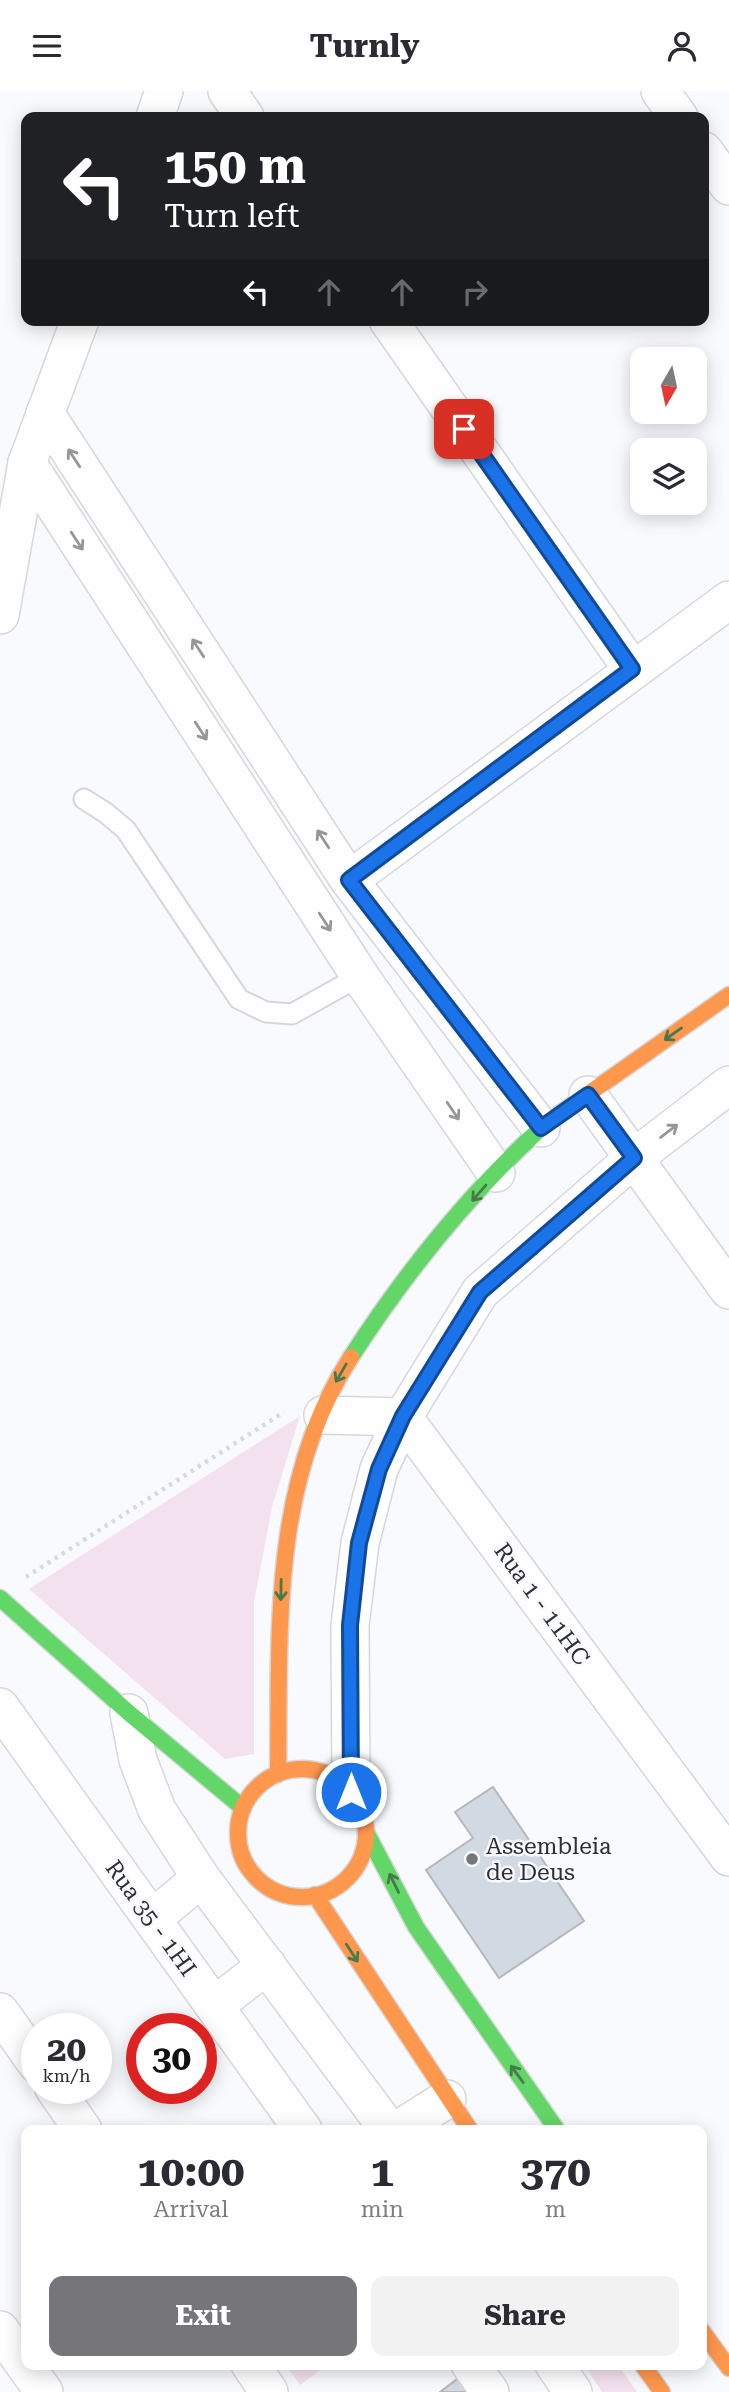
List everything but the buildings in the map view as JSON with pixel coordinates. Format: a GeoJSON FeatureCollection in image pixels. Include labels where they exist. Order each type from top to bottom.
{"type":"FeatureCollection","features":[{"type":"Feature","properties":{"kind":"street"},"geometry":{"type":"LineString","coordinates":[[157,112],[164,91]]}},
{"type":"Feature","properties":{"kind":"street"},"geometry":{"type":"LineString","coordinates":[[227,91],[242,112]]}},
{"type":"Feature","properties":{"kind":"street"},"geometry":{"type":"LineString","coordinates":[[660,91],[675,112]]}},
{"type":"Feature","properties":{"kind":"street"},"geometry":{"type":"LineString","coordinates":[[709,158],[729,186]]}},
{"type":"Feature","properties":{"kind":"street"},"geometry":{"type":"LineString","coordinates":[[0,615],[27,463],[78,326]]}},
{"type":"Feature","properties":{"kind":"street"},"geometry":{"type":"LineString","coordinates":[[392,326],[632,669]]}},
{"type":"Feature","properties":{"kind":"street"},"geometry":{"type":"LineString","coordinates":[[45,413],[349,880],[541,1128]]}},
{"type":"Feature","properties":{"kind":"street"},"geometry":{"type":"LineString","coordinates":[[27,463],[360,976],[496,1173]]}},
{"type":"Feature","properties":{"kind":"street"},"geometry":{"type":"LineString","coordinates":[[349,880],[729,600]]}},
{"type":"Feature","properties":{"kind":"street"},"geometry":{"type":"LineString","coordinates":[[278,1774],[281,1574],[307,1411],[338,1377],[393,1292],[496,1173],[541,1128],[729,995]]}},
{"type":"Feature","properties":{"kind":"street"},"geometry":{"type":"LineString","coordinates":[[351,1792],[350,1625],[359,1543],[379,1469],[403,1416],[480,1292],[634,1158],[729,1085]]}},
{"type":"Feature","properties":{"kind":"street"},"geometry":{"type":"LineString","coordinates":[[588,1095],[729,1290]]}},
{"type":"Feature","properties":{"kind":"street"},"geometry":{"type":"LineString","coordinates":[[307,1411],[403,1416]]}},
{"type":"Feature","properties":{"kind":"street","name":"Rua 1 - 11HC"},"geometry":{"type":"LineString","coordinates":[[403,1416],[729,1857]]}},
{"type":"Feature","properties":{"kind":"street"},"geometry":{"type":"LineString","coordinates":[[0,1598],[129,1713],[243,1808]]}},
{"type":"Feature","properties":{"kind":"street","name":"Rua 35 - 1HI"},"geometry":{"type":"LineString","coordinates":[[0,1707],[299,2125]]}},
{"type":"Feature","properties":{"kind":"street"},"geometry":{"type":"LineString","coordinates":[[129,1713],[138,1760],[157,1810],[201,1878],[385,2125]]}},
{"type":"Feature","properties":{"kind":"street"},"geometry":{"type":"LineString","coordinates":[[297,1769],[317,1771],[335,1779],[351,1792],[364,1818],[366,1832],[364,1850],[346,1879],[316,1895],[281,1893],[252,1873],[238,1842],[243,1808],[257,1787],[278,1774],[297,1769]]}},
{"type":"Feature","properties":{"kind":"street"},"geometry":{"type":"LineString","coordinates":[[366,1832],[416,1927],[470,2009],[553,2125]]}},
{"type":"Feature","properties":{"kind":"street"},"geometry":{"type":"LineString","coordinates":[[152,1919],[201,1878]]}},
{"type":"Feature","properties":{"kind":"street"},"geometry":{"type":"LineString","coordinates":[[316,1895],[466,2125]]}},
{"type":"Feature","properties":{"kind":"street"},"geometry":{"type":"LineString","coordinates":[[214,2006],[267,1965]]}},
{"type":"Feature","properties":{"kind":"street"},"geometry":{"type":"LineString","coordinates":[[0,2012],[21,2042]]}},
{"type":"Feature","properties":{"kind":"street"},"geometry":{"type":"LineString","coordinates":[[406,2125],[447,2099]]}},
{"type":"Feature","properties":{"kind":"street"},"geometry":{"type":"LineString","coordinates":[[65,2104],[80,2125]]}},
{"type":"Feature","properties":{"kind":"street"},"geometry":{"type":"LineString","coordinates":[[0,2330],[21,2360]]}},
{"type":"Feature","properties":{"kind":"street"},"geometry":{"type":"LineString","coordinates":[[707,2338],[729,2368]]}},
{"type":"Feature","properties":{"kind":"street"},"geometry":{"type":"LineString","coordinates":[[28,2370],[44,2392]]}},
{"type":"Feature","properties":{"kind":"street"},"geometry":{"type":"LineString","coordinates":[[254,2370],[270,2392]]}},
{"type":"Feature","properties":{"kind":"street"},"geometry":{"type":"LineString","coordinates":[[474,2370],[490,2392]]}},
{"type":"Feature","properties":{"kind":"street"},"geometry":{"type":"LineString","coordinates":[[558,2370],[573,2392]]}},
{"type":"Feature","properties":{"kind":"street"},"geometry":{"type":"LineString","coordinates":[[646,2370],[663,2392]]}},
{"type":"Feature","properties":{"kind":"lane"},"geometry":{"type":"LineString","coordinates":[[84,799],[126,830],[239,999],[267,1012],[292,1014],[360,976]]}},
{"type":"Feature","properties":{"kind":"path"},"geometry":{"type":"LineString","coordinates":[[23,1578],[307,1411]]}},
{"type":"Feature","properties":{"kind":"shaded area"},"geometry":{"type":"Polygon","coordinates":[[[300,1416],[272,1507],[254,1602],[254,1754],[225,1759],[29,1589],[300,1416]]]}},
{"type":"Feature","properties":{"kind":"shaded area"},"geometry":{"type":"Polygon","coordinates":[[[289,2370],[320,2370],[300,2385],[289,2370]]]}},
{"type":"Feature","properties":{"kind":"shaded area"},"geometry":{"type":"Polygon","coordinates":[[[588,2370],[621,2370],[637,2392],[602,2392],[588,2370]]]}},
{"type":"Feature","properties":{"kind":"traffic: fast"},"geometry":{"type":"LineString","coordinates":[[351,1357],[393,1296],[462,1209],[539,1130],[591,1092]]}},
{"type":"Feature","properties":{"kind":"traffic: fast"},"geometry":{"type":"LineString","coordinates":[[0,1598],[129,1713],[243,1808]]}},
{"type":"Feature","properties":{"kind":"traffic: fast"},"geometry":{"type":"LineString","coordinates":[[366,1832],[416,1927],[554,2125]]}},
{"type":"Feature","properties":{"kind":"traffic: slow"},"geometry":{"type":"LineString","coordinates":[[591,1092],[729,995]]}},
{"type":"Feature","properties":{"kind":"traffic: slow"},"geometry":{"type":"LineString","coordinates":[[278,1774],[281,1612],[293,1507],[306,1455],[325,1405],[351,1357]]}},
{"type":"Feature","properties":{"kind":"traffic: slow"},"geometry":{"type":"LineString","coordinates":[[302,1769],[326,1774],[347,1788],[361,1809],[366,1833],[361,1857],[347,1878],[326,1892],[302,1897],[278,1892],[257,1878],[243,1857],[238,1833],[243,1809],[257,1788],[278,1774],[302,1769]]}},
{"type":"Feature","properties":{"kind":"traffic: slow"},"geometry":{"type":"LineString","coordinates":[[315,1895],[467,2125]]}},
{"type":"Feature","properties":{"kind":"traffic: slow"},"geometry":{"type":"LineString","coordinates":[[707,2338],[729,2368]]}},
{"type":"Feature","properties":{"kind":"traffic: slow"},"geometry":{"type":"LineString","coordinates":[[646,2370],[662,2392]]}},
{"type":"Feature","properties":{"kind":"place","name":"Assembleia de Deus"},"geometry":{"type":"Point","coordinates":[472,1859]}},
{"type":"Feature","properties":{"kind":"route"},"geometry":{"type":"LineString","coordinates":[[351,1792],[350,1625],[359,1543],[379,1469],[403,1416],[480,1292],[634,1158],[588,1095],[541,1128],[349,880],[632,669],[464,429]]}}]}
